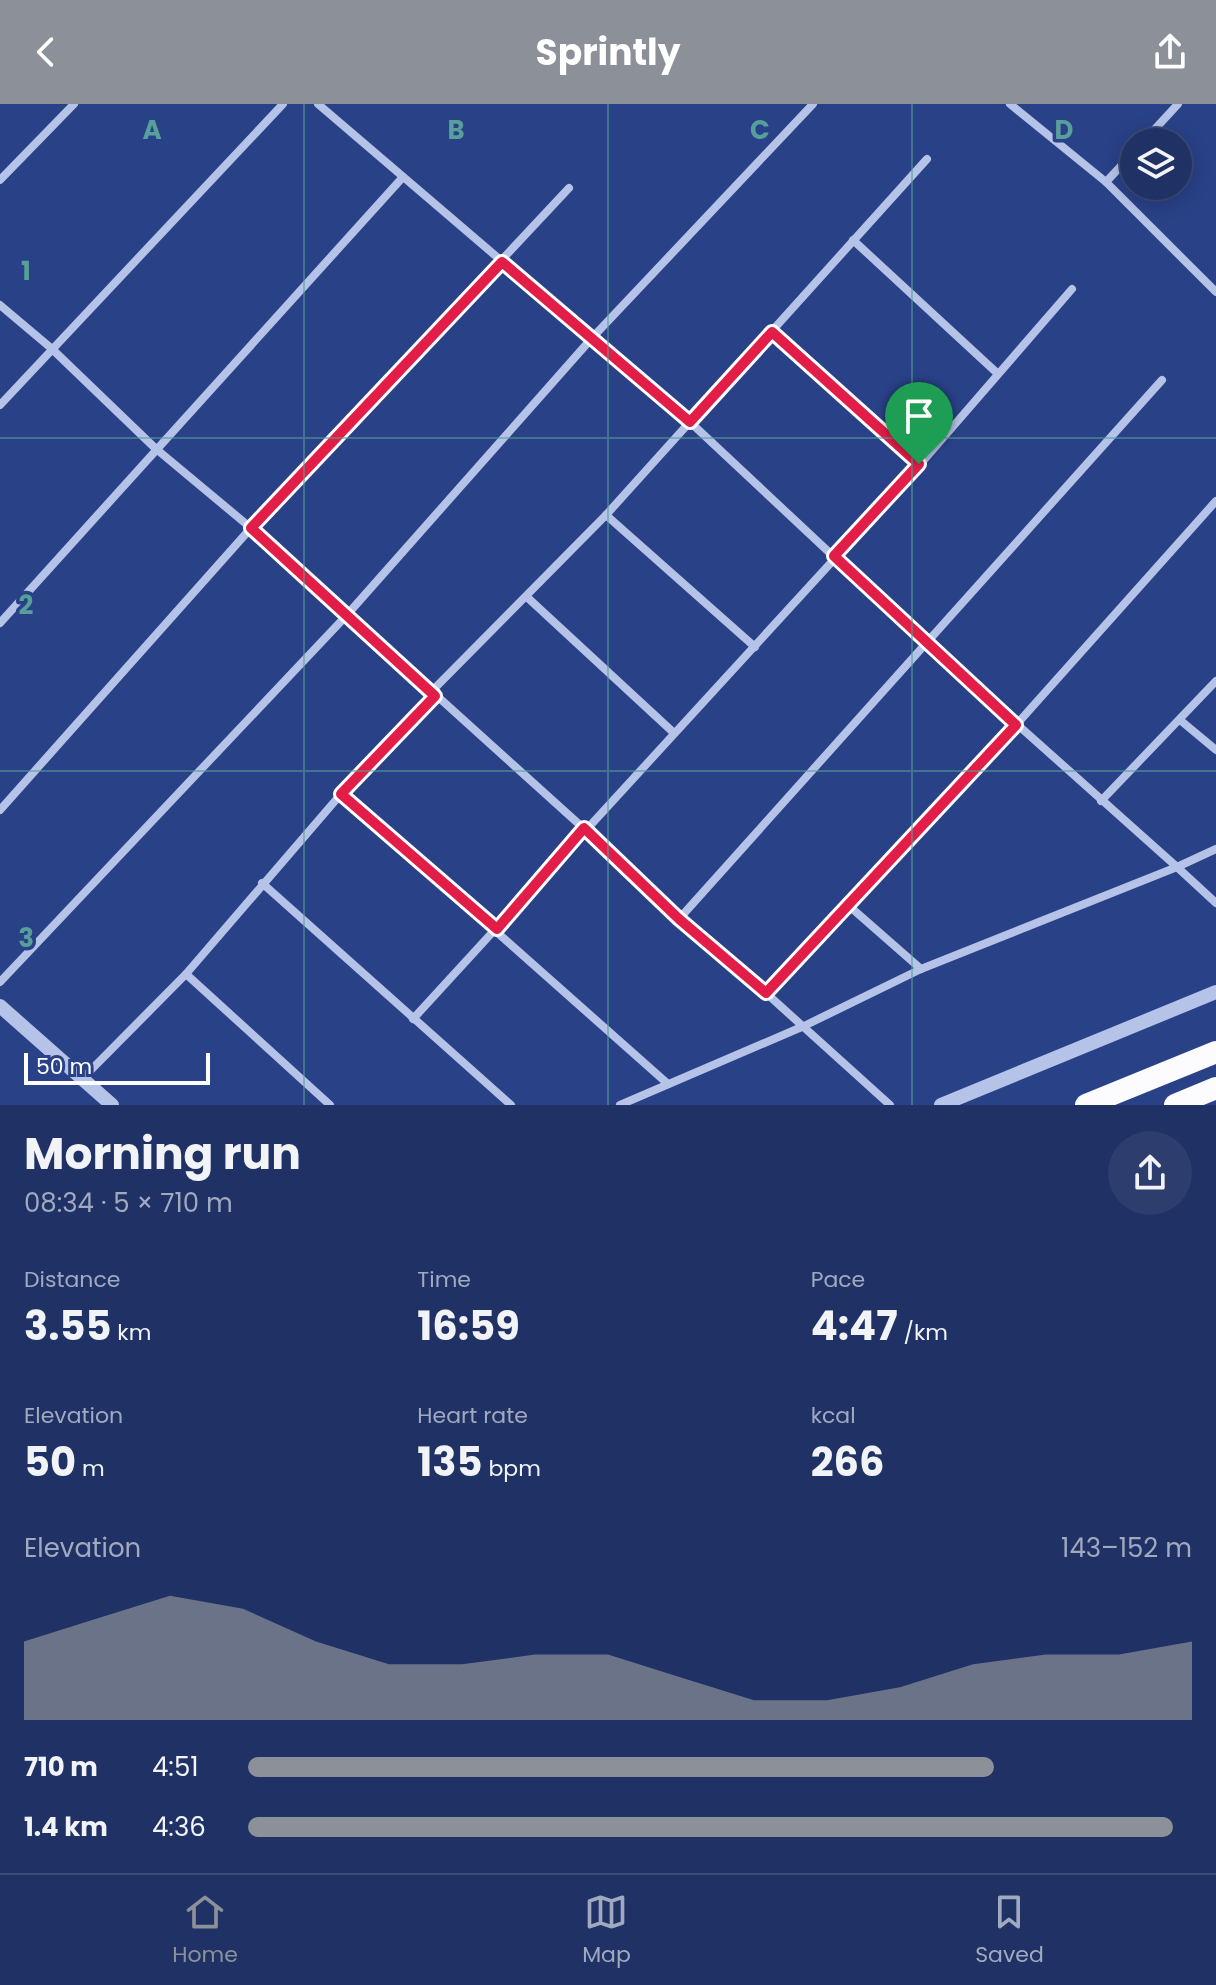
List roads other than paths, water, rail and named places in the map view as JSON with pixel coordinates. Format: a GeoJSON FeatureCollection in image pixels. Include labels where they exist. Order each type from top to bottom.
{"type":"FeatureCollection","features":[{"type":"Feature","properties":{"kind":"highway"},"geometry":{"type":"LineString","coordinates":[[1086,1105],[1216,1052]]}},
{"type":"Feature","properties":{"kind":"highway"},"geometry":{"type":"LineString","coordinates":[[1175,1105],[1216,1088]]}},
{"type":"Feature","properties":{"kind":"street"},"geometry":{"type":"LineString","coordinates":[[0,180],[74,104]]}},
{"type":"Feature","properties":{"kind":"street"},"geometry":{"type":"LineString","coordinates":[[0,405],[283,104]]}},
{"type":"Feature","properties":{"kind":"street"},"geometry":{"type":"LineString","coordinates":[[318,104],[690,422],[926,643],[1216,903]]}},
{"type":"Feature","properties":{"kind":"street"},"geometry":{"type":"LineString","coordinates":[[0,982],[346,616],[592,338],[813,104]]}},
{"type":"Feature","properties":{"kind":"street"},"geometry":{"type":"LineString","coordinates":[[1010,104],[1106,182],[1216,292]]}},
{"type":"Feature","properties":{"kind":"street"},"geometry":{"type":"LineString","coordinates":[[1156,128],[1178,104]]}},
{"type":"Feature","properties":{"kind":"street"},"geometry":{"type":"LineString","coordinates":[[83,1078],[186,974],[341,794],[606,515],[927,159]]}},
{"type":"Feature","properties":{"kind":"street"},"geometry":{"type":"LineString","coordinates":[[1106,182],[1120,167]]}},
{"type":"Feature","properties":{"kind":"street"},"geometry":{"type":"LineString","coordinates":[[0,623],[403,177]]}},
{"type":"Feature","properties":{"kind":"street"},"geometry":{"type":"LineString","coordinates":[[0,810],[251,528],[569,188]]}},
{"type":"Feature","properties":{"kind":"street"},"geometry":{"type":"LineString","coordinates":[[853,240],[997,373]]}},
{"type":"Feature","properties":{"kind":"street"},"geometry":{"type":"LineString","coordinates":[[413,1019],[497,929],[584,828],[656,756],[755,647],[1072,289]]}},
{"type":"Feature","properties":{"kind":"street"},"geometry":{"type":"LineString","coordinates":[[0,305],[51,348],[155,448],[251,528],[584,828],[679,919],[890,1105]]}},
{"type":"Feature","properties":{"kind":"street"},"geometry":{"type":"LineString","coordinates":[[772,332],[919,464]]}},
{"type":"Feature","properties":{"kind":"street"},"geometry":{"type":"LineString","coordinates":[[679,919],[1162,380]]}},
{"type":"Feature","properties":{"kind":"street"},"geometry":{"type":"LineString","coordinates":[[766,993],[1016,725],[1216,501]]}},
{"type":"Feature","properties":{"kind":"street"},"geometry":{"type":"LineString","coordinates":[[606,515],[755,647]]}},
{"type":"Feature","properties":{"kind":"street"},"geometry":{"type":"LineString","coordinates":[[528,598],[674,733]]}},
{"type":"Feature","properties":{"kind":"street"},"geometry":{"type":"LineString","coordinates":[[1101,801],[1216,681]]}},
{"type":"Feature","properties":{"kind":"street"},"geometry":{"type":"LineString","coordinates":[[1180,720],[1216,750]]}},
{"type":"Feature","properties":{"kind":"street"},"geometry":{"type":"LineString","coordinates":[[341,794],[497,929],[668,1084]]}},
{"type":"Feature","properties":{"kind":"street"},"geometry":{"type":"LineString","coordinates":[[620,1105],[804,1026],[921,969],[1216,849]]}},
{"type":"Feature","properties":{"kind":"street"},"geometry":{"type":"LineString","coordinates":[[262,883],[511,1105]]}},
{"type":"Feature","properties":{"kind":"street"},"geometry":{"type":"LineString","coordinates":[[848,905],[921,969]]}},
{"type":"Feature","properties":{"kind":"street"},"geometry":{"type":"LineString","coordinates":[[186,974],[330,1105]]}},
{"type":"Feature","properties":{"kind":"street"},"geometry":{"type":"LineString","coordinates":[[941,1105],[1216,992]]}},
{"type":"Feature","properties":{"kind":"street"},"geometry":{"type":"LineString","coordinates":[[0,1006],[112,1105]]}}]}
